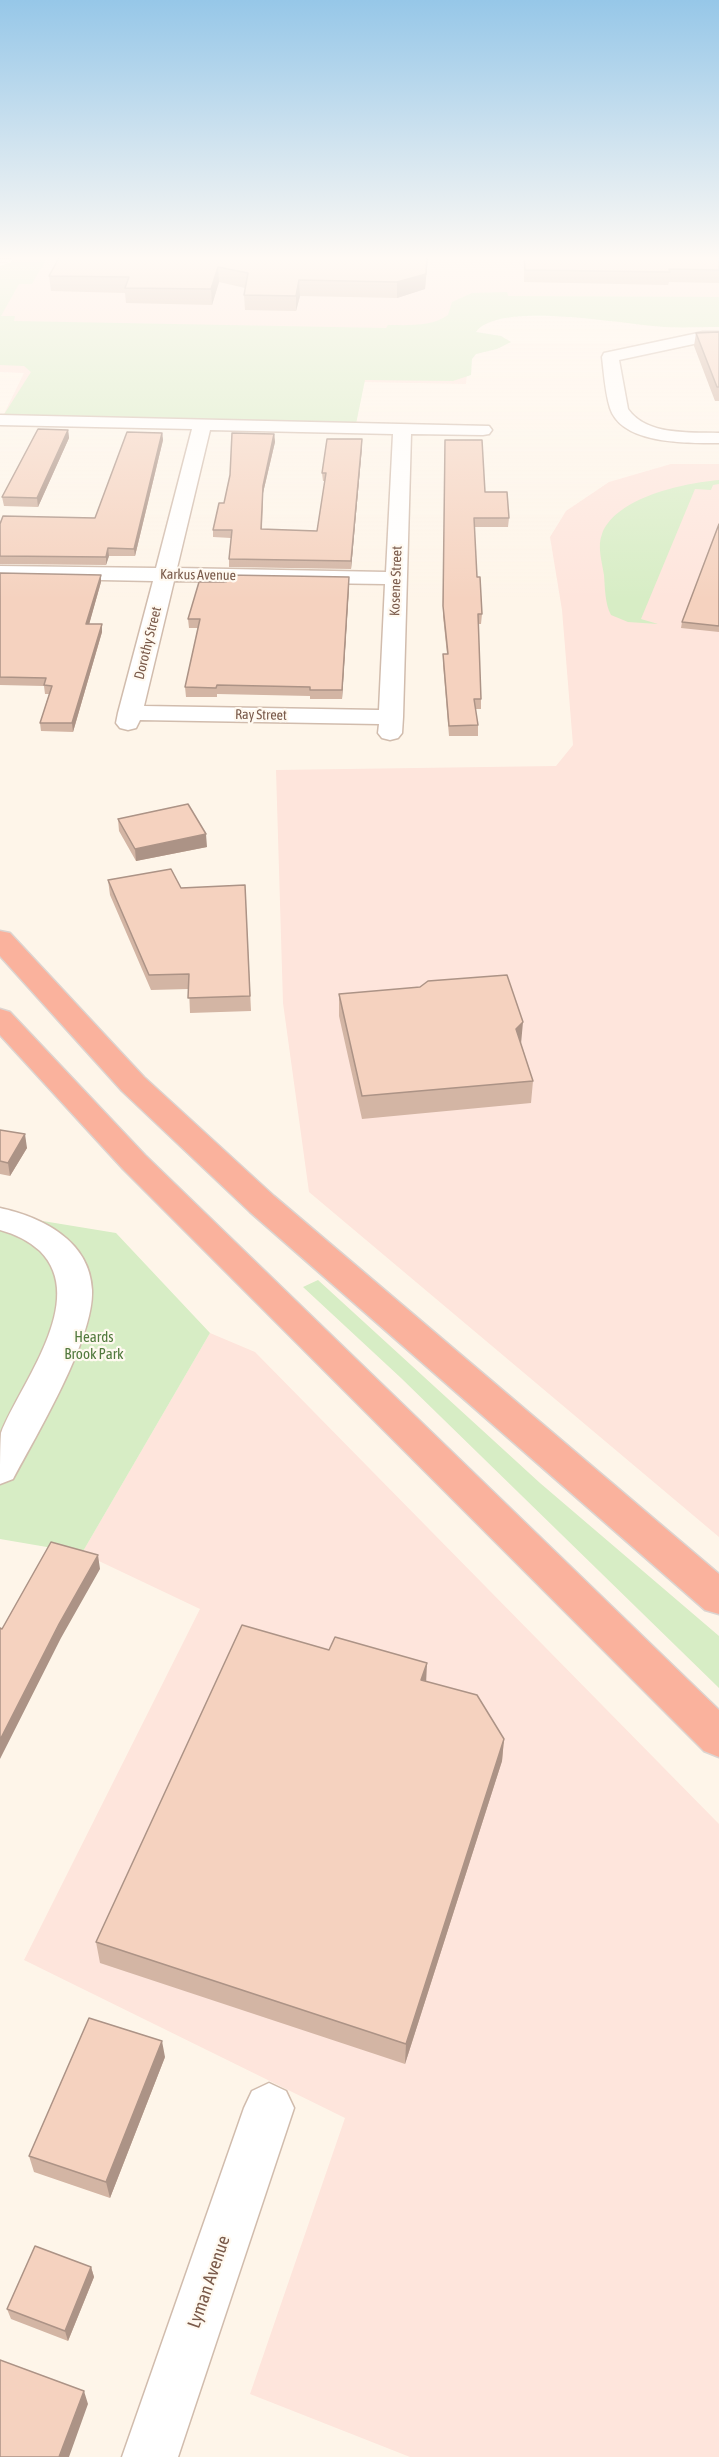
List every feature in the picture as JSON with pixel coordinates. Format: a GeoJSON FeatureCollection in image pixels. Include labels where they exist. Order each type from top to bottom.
{"type":"FeatureCollection","features":[{"type":"Feature","properties":{"kind":"highway"},"geometry":{"type":"LineString","coordinates":[[0,939],[134,1084],[262,1204],[719,1598]]}},
{"type":"Feature","properties":{"kind":"highway"},"geometry":{"type":"LineString","coordinates":[[0,1018],[134,1162],[719,1738]]}},
{"type":"Feature","properties":{"kind":"street"},"geometry":{"type":"LineString","coordinates":[[612,371],[622,417],[633,425],[647,431],[671,436],[719,438]]}},
{"type":"Feature","properties":{"kind":"street"},"geometry":{"type":"LineString","coordinates":[[0,421],[483,430]]}},
{"type":"Feature","properties":{"kind":"street","name":"Dorothy Street"},"geometry":{"type":"LineString","coordinates":[[129,718],[202,424]]}},
{"type":"Feature","properties":{"kind":"street","name":"Kosene Street"},"geometry":{"type":"LineString","coordinates":[[391,725],[402,428]]}},
{"type":"Feature","properties":{"kind":"street","name":"Karkus Avenue"},"geometry":{"type":"LineString","coordinates":[[0,572],[396,578]]}},
{"type":"Feature","properties":{"kind":"street","name":"Ray Street"},"geometry":{"type":"LineString","coordinates":[[129,718],[391,725]]}},
{"type":"Feature","properties":{"kind":"street"},"geometry":{"type":"LineString","coordinates":[[0,1219],[18,1222],[38,1230],[53,1244],[67,1263],[76,1289],[70,1324],[0,1470]]}},
{"type":"Feature","properties":{"kind":"street","name":"Lyman Avenue"},"geometry":{"type":"LineString","coordinates":[[150,2457],[269,2108]]}},
{"type":"Feature","properties":{"kind":"shaded area"},"geometry":{"type":"Polygon","coordinates":[[[467,371],[466,384],[362,382],[3,416],[24,373],[0,372],[467,371]]]}},
{"type":"Feature","properties":{"kind":"shaded area"},"geometry":{"type":"Polygon","coordinates":[[[671,464],[719,464],[719,1537],[309,1192],[283,1003],[276,770],[556,766],[573,745],[562,610],[550,537],[566,511],[609,482],[671,464]]]}},
{"type":"Feature","properties":{"kind":"shaded area"},"geometry":{"type":"Polygon","coordinates":[[[210,1333],[255,1352],[719,1824],[719,2457],[410,2457],[250,2394],[345,2118],[24,1960],[200,1609],[82,1553],[210,1333]]]}},
{"type":"Feature","properties":{"kind":"green space"},"geometry":{"type":"Polygon","coordinates":[[[29,371],[471,371],[471,375],[453,381],[365,380],[356,424],[3,416],[31,372],[29,371]]]}},
{"type":"Feature","properties":{"kind":"green space"},"geometry":{"type":"Polygon","coordinates":[[[719,480],[719,484],[713,485],[711,490],[695,489],[641,619],[658,624],[628,622],[611,615],[606,601],[600,549],[602,534],[610,521],[621,510],[653,494],[688,484],[719,480]]]}},
{"type":"Feature","properties":{"kind":"green space","name":"Heards Brook Park"},"geometry":{"type":"Polygon","coordinates":[[[0,1214],[116,1233],[210,1333],[82,1553],[0,1539],[0,1214]]]}},
{"type":"Feature","properties":{"kind":"green space"},"geometry":{"type":"Polygon","coordinates":[[[318,1280],[540,1483],[719,1636],[719,1688],[401,1378],[303,1287],[318,1280]]]}},
{"type":"Feature","properties":{"kind":"building"},"geometry":{"type":"Polygon","coordinates":[[[711,371],[719,371],[719,387],[711,371]]]}},
{"type":"Feature","properties":{"kind":"building"},"geometry":{"type":"Polygon","coordinates":[[[38,429],[68,430],[37,498],[2,497],[38,429]]]}},
{"type":"Feature","properties":{"kind":"building"},"geometry":{"type":"Polygon","coordinates":[[[127,432],[162,433],[134,549],[108,548],[106,557],[0,556],[0,524],[3,516],[95,518],[127,432]]]}},
{"type":"Feature","properties":{"kind":"building"},"geometry":{"type":"Polygon","coordinates":[[[232,433],[274,434],[263,486],[261,529],[317,531],[326,473],[322,473],[327,439],[362,439],[351,561],[229,559],[232,530],[213,530],[219,503],[224,503],[230,475],[232,433]]]}},
{"type":"Feature","properties":{"kind":"building"},"geometry":{"type":"Polygon","coordinates":[[[445,440],[482,440],[485,492],[507,492],[509,518],[474,518],[477,577],[480,577],[482,614],[478,614],[481,699],[474,699],[478,725],[449,726],[443,654],[448,654],[443,606],[445,440]]]}},
{"type":"Feature","properties":{"kind":"building"},"geometry":{"type":"Polygon","coordinates":[[[719,524],[719,626],[682,622],[719,524]]]}},
{"type":"Feature","properties":{"kind":"building"},"geometry":{"type":"Polygon","coordinates":[[[0,573],[101,575],[86,624],[102,624],[72,723],[40,723],[52,686],[44,685],[46,678],[0,677],[0,573]]]}},
{"type":"Feature","properties":{"kind":"building"},"geometry":{"type":"Polygon","coordinates":[[[227,575],[349,577],[342,690],[217,685],[216,688],[185,687],[200,619],[188,619],[199,582],[226,582],[227,575]]]}},
{"type":"Feature","properties":{"kind":"building"},"geometry":{"type":"Polygon","coordinates":[[[188,804],[206,834],[135,849],[118,819],[188,804]]]}},
{"type":"Feature","properties":{"kind":"building"},"geometry":{"type":"Polygon","coordinates":[[[171,869],[181,888],[245,885],[250,996],[188,998],[189,974],[149,975],[108,880],[171,869]]]}},
{"type":"Feature","properties":{"kind":"building"},"geometry":{"type":"Polygon","coordinates":[[[507,975],[523,1022],[516,1029],[533,1081],[362,1096],[339,994],[420,987],[428,981],[507,975]]]}},
{"type":"Feature","properties":{"kind":"building"},"geometry":{"type":"Polygon","coordinates":[[[0,1130],[25,1134],[8,1163],[0,1161],[0,1130]]]}},
{"type":"Feature","properties":{"kind":"building"},"geometry":{"type":"Polygon","coordinates":[[[51,1542],[98,1555],[59,1624],[0,1740],[0,1628],[2,1629],[51,1542]]]}},
{"type":"Feature","properties":{"kind":"building"},"geometry":{"type":"Polygon","coordinates":[[[242,1625],[329,1650],[335,1637],[427,1663],[421,1680],[477,1695],[504,1739],[406,2044],[96,1942],[242,1625]]]}},
{"type":"Feature","properties":{"kind":"building"},"geometry":{"type":"Polygon","coordinates":[[[89,2018],[162,2041],[106,2182],[29,2156],[89,2018]]]}},
{"type":"Feature","properties":{"kind":"building"},"geometry":{"type":"Polygon","coordinates":[[[35,2246],[91,2267],[65,2331],[7,2309],[35,2246]]]}},
{"type":"Feature","properties":{"kind":"building"},"geometry":{"type":"Polygon","coordinates":[[[0,2360],[84,2391],[59,2457],[0,2457],[0,2360]]]}}]}
